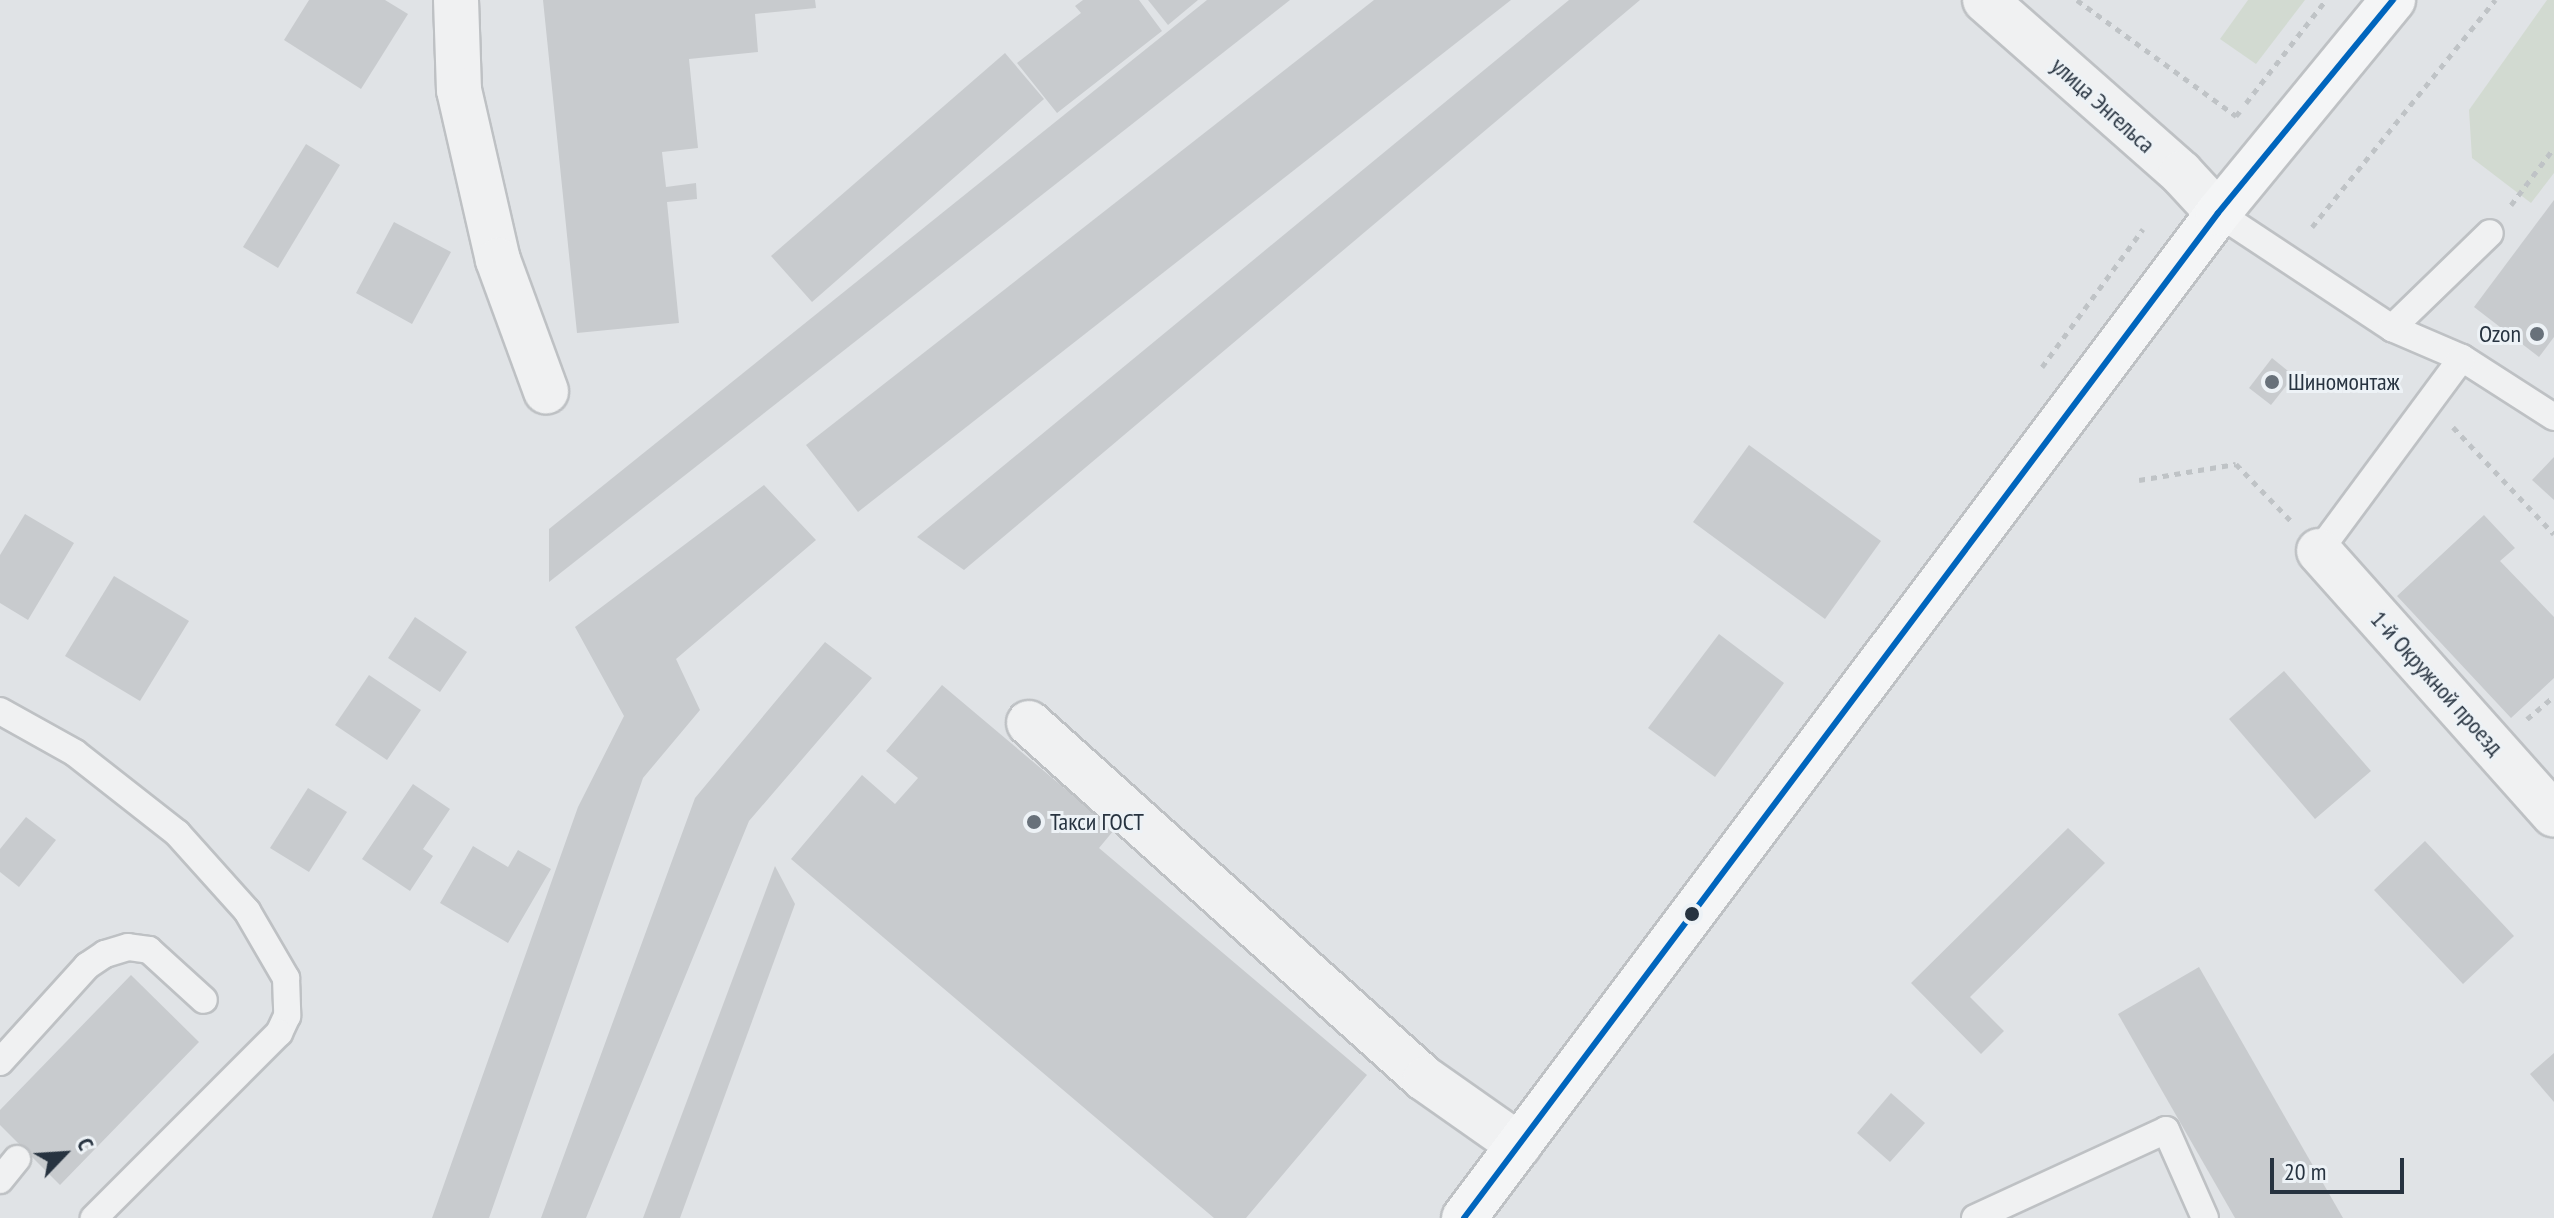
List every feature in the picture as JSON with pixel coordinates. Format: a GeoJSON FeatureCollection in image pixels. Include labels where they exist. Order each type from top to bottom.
{"type":"FeatureCollection","features":[{"type":"Feature","properties":{"kind":"main road"},"geometry":{"type":"LineString","coordinates":[[1464,1218],[2218,213],[2393,0]]}},
{"type":"Feature","properties":{"kind":"street"},"geometry":{"type":"LineString","coordinates":[[456,0],[459,90],[498,260],[546,391]]}},
{"type":"Feature","properties":{"kind":"street","name":"улица Энгельса"},"geometry":{"type":"LineString","coordinates":[[1985,0],[2181,173],[2218,213]]}},
{"type":"Feature","properties":{"kind":"street","name":"1-й Окружной проезд"},"geometry":{"type":"LineString","coordinates":[[2319,551],[2554,815]]}},
{"type":"Feature","properties":{"kind":"street"},"geometry":{"type":"LineString","coordinates":[[1029,723],[1425,1079],[1519,1145]]}},
{"type":"Feature","properties":{"kind":"lane"},"geometry":{"type":"LineString","coordinates":[[2218,213],[2392,328],[2462,358],[2554,417]]}},
{"type":"Feature","properties":{"kind":"lane"},"geometry":{"type":"LineString","coordinates":[[2392,328],[2490,233]]}},
{"type":"Feature","properties":{"kind":"lane"},"geometry":{"type":"LineString","coordinates":[[2319,551],[2462,358]]}},
{"type":"Feature","properties":{"kind":"lane"},"geometry":{"type":"LineString","coordinates":[[0,711],[75,753],[177,833],[247,911],[286,978],[287,1016],[279,1033],[94,1218]]}},
{"type":"Feature","properties":{"kind":"lane"},"geometry":{"type":"LineString","coordinates":[[0,1062],[87,966],[105,954],[128,947],[149,950],[204,1000]]}},
{"type":"Feature","properties":{"kind":"lane"},"geometry":{"type":"LineString","coordinates":[[1975,1218],[2166,1130],[2205,1218]]}},
{"type":"Feature","properties":{"kind":"lane"},"geometry":{"type":"LineString","coordinates":[[0,1180],[17,1159]]}},
{"type":"Feature","properties":{"kind":"path"},"geometry":{"type":"LineString","coordinates":[[2077,0],[2236,116],[2326,0]]}},
{"type":"Feature","properties":{"kind":"path"},"geometry":{"type":"LineString","coordinates":[[2312,227],[2495,0]]}},
{"type":"Feature","properties":{"kind":"path"},"geometry":{"type":"LineString","coordinates":[[2490,233],[2554,148]]}},
{"type":"Feature","properties":{"kind":"path"},"geometry":{"type":"LineString","coordinates":[[2430,402],[2554,534]]}},
{"type":"Feature","properties":{"kind":"path"},"geometry":{"type":"LineString","coordinates":[[2139,480],[2236,464],[2319,551]]}},
{"type":"Feature","properties":{"kind":"shaded area"},"geometry":{"type":"Polygon","coordinates":[[[2248,0],[2305,0],[2256,64],[2220,39],[2248,0]]]}},
{"type":"Feature","properties":{"kind":"shaded area"},"geometry":{"type":"Polygon","coordinates":[[[2547,0],[2554,0],[2554,173],[2531,203],[2472,158],[2469,110],[2547,0]]]}},
{"type":"Feature","properties":{"kind":"building"},"geometry":{"type":"Polygon","coordinates":[[[309,0],[385,0],[408,14],[361,89],[284,40],[309,0]]]}},
{"type":"Feature","properties":{"kind":"building"},"geometry":{"type":"Polygon","coordinates":[[[543,0],[815,0],[816,8],[755,14],[758,52],[689,59],[698,148],[662,152],[666,187],[696,183],[697,199],[667,202],[679,323],[577,333],[543,0]]]}},
{"type":"Feature","properties":{"kind":"building"},"geometry":{"type":"Polygon","coordinates":[[[1083,0],[1139,0],[1162,31],[1057,113],[1017,63],[1081,13],[1075,6],[1083,0]]]}},
{"type":"Feature","properties":{"kind":"building"},"geometry":{"type":"Polygon","coordinates":[[[1148,0],[1198,0],[1168,25],[1148,0]]]}},
{"type":"Feature","properties":{"kind":"building"},"geometry":{"type":"Polygon","coordinates":[[[1207,0],[1290,0],[549,582],[549,529],[1207,0]]]}},
{"type":"Feature","properties":{"kind":"building"},"geometry":{"type":"Polygon","coordinates":[[[1374,0],[1511,0],[858,512],[806,445],[1374,0]]]}},
{"type":"Feature","properties":{"kind":"building"},"geometry":{"type":"Polygon","coordinates":[[[1569,0],[1640,0],[964,570],[917,537],[1569,0]]]}},
{"type":"Feature","properties":{"kind":"building"},"geometry":{"type":"Polygon","coordinates":[[[1005,53],[1044,99],[812,302],[771,256],[1005,53]]]}},
{"type":"Feature","properties":{"kind":"building"},"geometry":{"type":"Polygon","coordinates":[[[306,144],[340,165],[278,268],[243,247],[306,144]]]}},
{"type":"Feature","properties":{"kind":"building"},"geometry":{"type":"Polygon","coordinates":[[[2554,200],[2554,337],[2539,357],[2474,307],[2554,200]]]}},
{"type":"Feature","properties":{"kind":"building"},"geometry":{"type":"Polygon","coordinates":[[[394,222],[451,252],[412,324],[356,293],[394,222]]]}},
{"type":"Feature","properties":{"kind":"building","name":"Шиномонтаж"},"geometry":{"type":"Polygon","coordinates":[[[2272,358],[2294,376],[2271,405],[2249,388],[2272,358]]]}},
{"type":"Feature","properties":{"kind":"building"},"geometry":{"type":"Polygon","coordinates":[[[1749,445],[1881,541],[1825,619],[1693,522],[1749,445]]]}},
{"type":"Feature","properties":{"kind":"building"},"geometry":{"type":"Polygon","coordinates":[[[2554,457],[2554,500],[2532,480],[2554,457]]]}},
{"type":"Feature","properties":{"kind":"building"},"geometry":{"type":"Polygon","coordinates":[[[764,485],[816,540],[676,659],[700,710],[643,778],[489,1218],[432,1218],[578,807],[624,716],[575,627],[764,485]]]}},
{"type":"Feature","properties":{"kind":"building"},"geometry":{"type":"Polygon","coordinates":[[[25,514],[74,543],[28,620],[0,603],[0,555],[25,514]]]}},
{"type":"Feature","properties":{"kind":"building"},"geometry":{"type":"Polygon","coordinates":[[[2484,515],[2515,548],[2500,561],[2554,617],[2554,678],[2511,718],[2397,596],[2484,515]]]}},
{"type":"Feature","properties":{"kind":"building"},"geometry":{"type":"Polygon","coordinates":[[[114,576],[189,621],[140,701],[65,656],[114,576]]]}},
{"type":"Feature","properties":{"kind":"building"},"geometry":{"type":"Polygon","coordinates":[[[415,617],[467,652],[440,692],[388,658],[415,617]]]}},
{"type":"Feature","properties":{"kind":"building"},"geometry":{"type":"Polygon","coordinates":[[[1719,634],[1784,683],[1715,777],[1648,728],[1719,634]]]}},
{"type":"Feature","properties":{"kind":"building"},"geometry":{"type":"Polygon","coordinates":[[[825,642],[872,678],[749,821],[586,1218],[541,1218],[695,798],[825,642]]]}},
{"type":"Feature","properties":{"kind":"building"},"geometry":{"type":"Polygon","coordinates":[[[2284,671],[2371,771],[2315,819],[2229,719],[2284,671]]]}},
{"type":"Feature","properties":{"kind":"building"},"geometry":{"type":"Polygon","coordinates":[[[369,675],[421,710],[387,760],[335,725],[369,675]]]}},
{"type":"Feature","properties":{"kind":"building"},"geometry":{"type":"Polygon","coordinates":[[[942,685],[1114,830],[1099,848],[1367,1075],[1246,1218],[1214,1218],[791,859],[862,775],[895,804],[918,778],[886,751],[942,685]]]}},
{"type":"Feature","properties":{"kind":"building"},"geometry":{"type":"Polygon","coordinates":[[[413,784],[450,809],[423,849],[433,856],[410,891],[362,859],[413,784]]]}},
{"type":"Feature","properties":{"kind":"building"},"geometry":{"type":"Polygon","coordinates":[[[308,788],[347,812],[309,872],[270,848],[308,788]]]}},
{"type":"Feature","properties":{"kind":"building"},"geometry":{"type":"Polygon","coordinates":[[[26,817],[56,840],[19,887],[0,872],[0,849],[26,817]]]}},
{"type":"Feature","properties":{"kind":"building"},"geometry":{"type":"Polygon","coordinates":[[[2068,828],[2105,863],[1970,997],[2004,1031],[1981,1054],[1911,983],[2068,828]]]}},
{"type":"Feature","properties":{"kind":"building"},"geometry":{"type":"Polygon","coordinates":[[[2425,841],[2514,936],[2463,984],[2374,890],[2425,841]]]}},
{"type":"Feature","properties":{"kind":"building"},"geometry":{"type":"Polygon","coordinates":[[[473,846],[508,867],[518,850],[551,869],[508,943],[440,903],[473,846]]]}},
{"type":"Feature","properties":{"kind":"building"},"geometry":{"type":"Polygon","coordinates":[[[775,866],[795,904],[680,1218],[643,1218],[775,866]]]}},
{"type":"Feature","properties":{"kind":"building"},"geometry":{"type":"Polygon","coordinates":[[[2199,967],[2343,1218],[2235,1218],[2118,1014],[2199,967]]]}},
{"type":"Feature","properties":{"kind":"building"},"geometry":{"type":"Polygon","coordinates":[[[131,975],[199,1042],[60,1185],[0,1125],[0,1110],[131,975]]]}},
{"type":"Feature","properties":{"kind":"building"},"geometry":{"type":"Polygon","coordinates":[[[2554,1053],[2554,1102],[2530,1074],[2554,1053]]]}},
{"type":"Feature","properties":{"kind":"building"},"geometry":{"type":"Polygon","coordinates":[[[1891,1093],[1925,1123],[1890,1162],[1857,1133],[1891,1093]]]}},
{"type":"Feature","properties":{"kind":"transit line"},"geometry":{"type":"LineString","coordinates":[[1464,1218],[2218,213],[2393,0]]}},
{"type":"Feature","properties":{"kind":"place","name":"Ozon"},"geometry":{"type":"Point","coordinates":[2537,334]}},
{"type":"Feature","properties":{"kind":"place","name":"Шиномонтаж"},"geometry":{"type":"Point","coordinates":[2272,382]}},
{"type":"Feature","properties":{"kind":"place","name":"Такси ГОСТ"},"geometry":{"type":"Point","coordinates":[1034,822]}}]}
